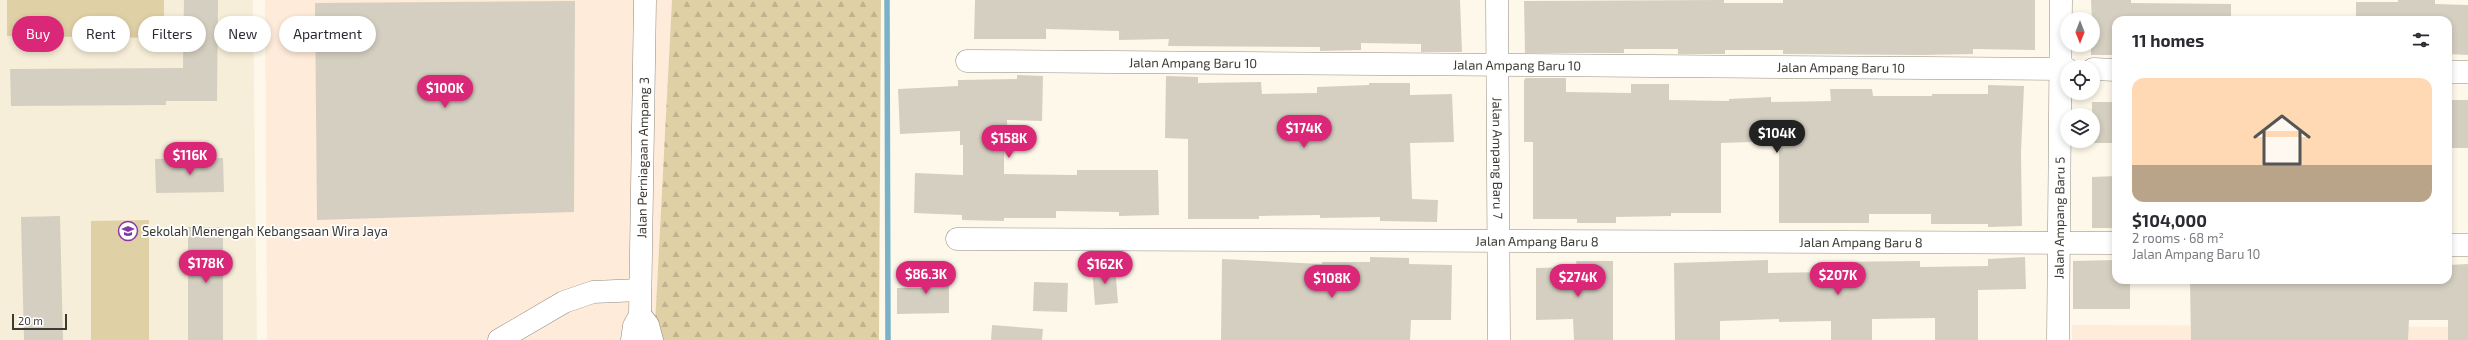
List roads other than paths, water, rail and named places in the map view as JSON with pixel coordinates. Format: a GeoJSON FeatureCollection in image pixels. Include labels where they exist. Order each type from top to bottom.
{"type":"FeatureCollection","features":[{"type":"Feature","properties":{"kind":"street","name":"Jalan Perniagaan Ampang 3"},"geometry":{"type":"LineString","coordinates":[[632,340],[634,326],[640,314],[645,0]]}},
{"type":"Feature","properties":{"kind":"street","name":"Jalan Ampang Baru 7"},"geometry":{"type":"LineString","coordinates":[[1497,0],[1496,65],[1499,340]]}},
{"type":"Feature","properties":{"kind":"street","name":"Jalan Ampang Baru 5"},"geometry":{"type":"LineString","coordinates":[[2061,0],[2064,60]]}},
{"type":"Feature","properties":{"kind":"street","name":"Jalan Ampang Baru 10"},"geometry":{"type":"LineString","coordinates":[[967,61],[2060,69]]}},
{"type":"Feature","properties":{"kind":"street"},"geometry":{"type":"LineString","coordinates":[[2100,69],[2112,70]]}},
{"type":"Feature","properties":{"kind":"street"},"geometry":{"type":"LineString","coordinates":[[2452,72],[2468,72]]}},
{"type":"Feature","properties":{"kind":"street","name":"Jalan Ampang Baru 5"},"geometry":{"type":"LineString","coordinates":[[2058,340],[2063,100]]}},
{"type":"Feature","properties":{"kind":"street","name":"Jalan Ampang Baru 8"},"geometry":{"type":"LineString","coordinates":[[957,239],[2112,243]]}},
{"type":"Feature","properties":{"kind":"street"},"geometry":{"type":"LineString","coordinates":[[2452,245],[2468,245]]}},
{"type":"Feature","properties":{"kind":"street"},"geometry":{"type":"LineString","coordinates":[[499,340],[564,302],[593,292],[640,290]]}},
{"type":"Feature","properties":{"kind":"street","name":"Jalan Perniagaan Ampang 3"},"geometry":{"type":"LineString","coordinates":[[640,314],[648,325],[652,340]]}},
{"type":"Feature","properties":{"kind":"waterway"},"geometry":{"type":"LineString","coordinates":[[887,0],[888,340]]}},
{"type":"Feature","properties":{"kind":"place","name":"Sekolah Menengah Kebangsaan Wira Jaya"},"geometry":{"type":"Point","coordinates":[128,231]}}]}
